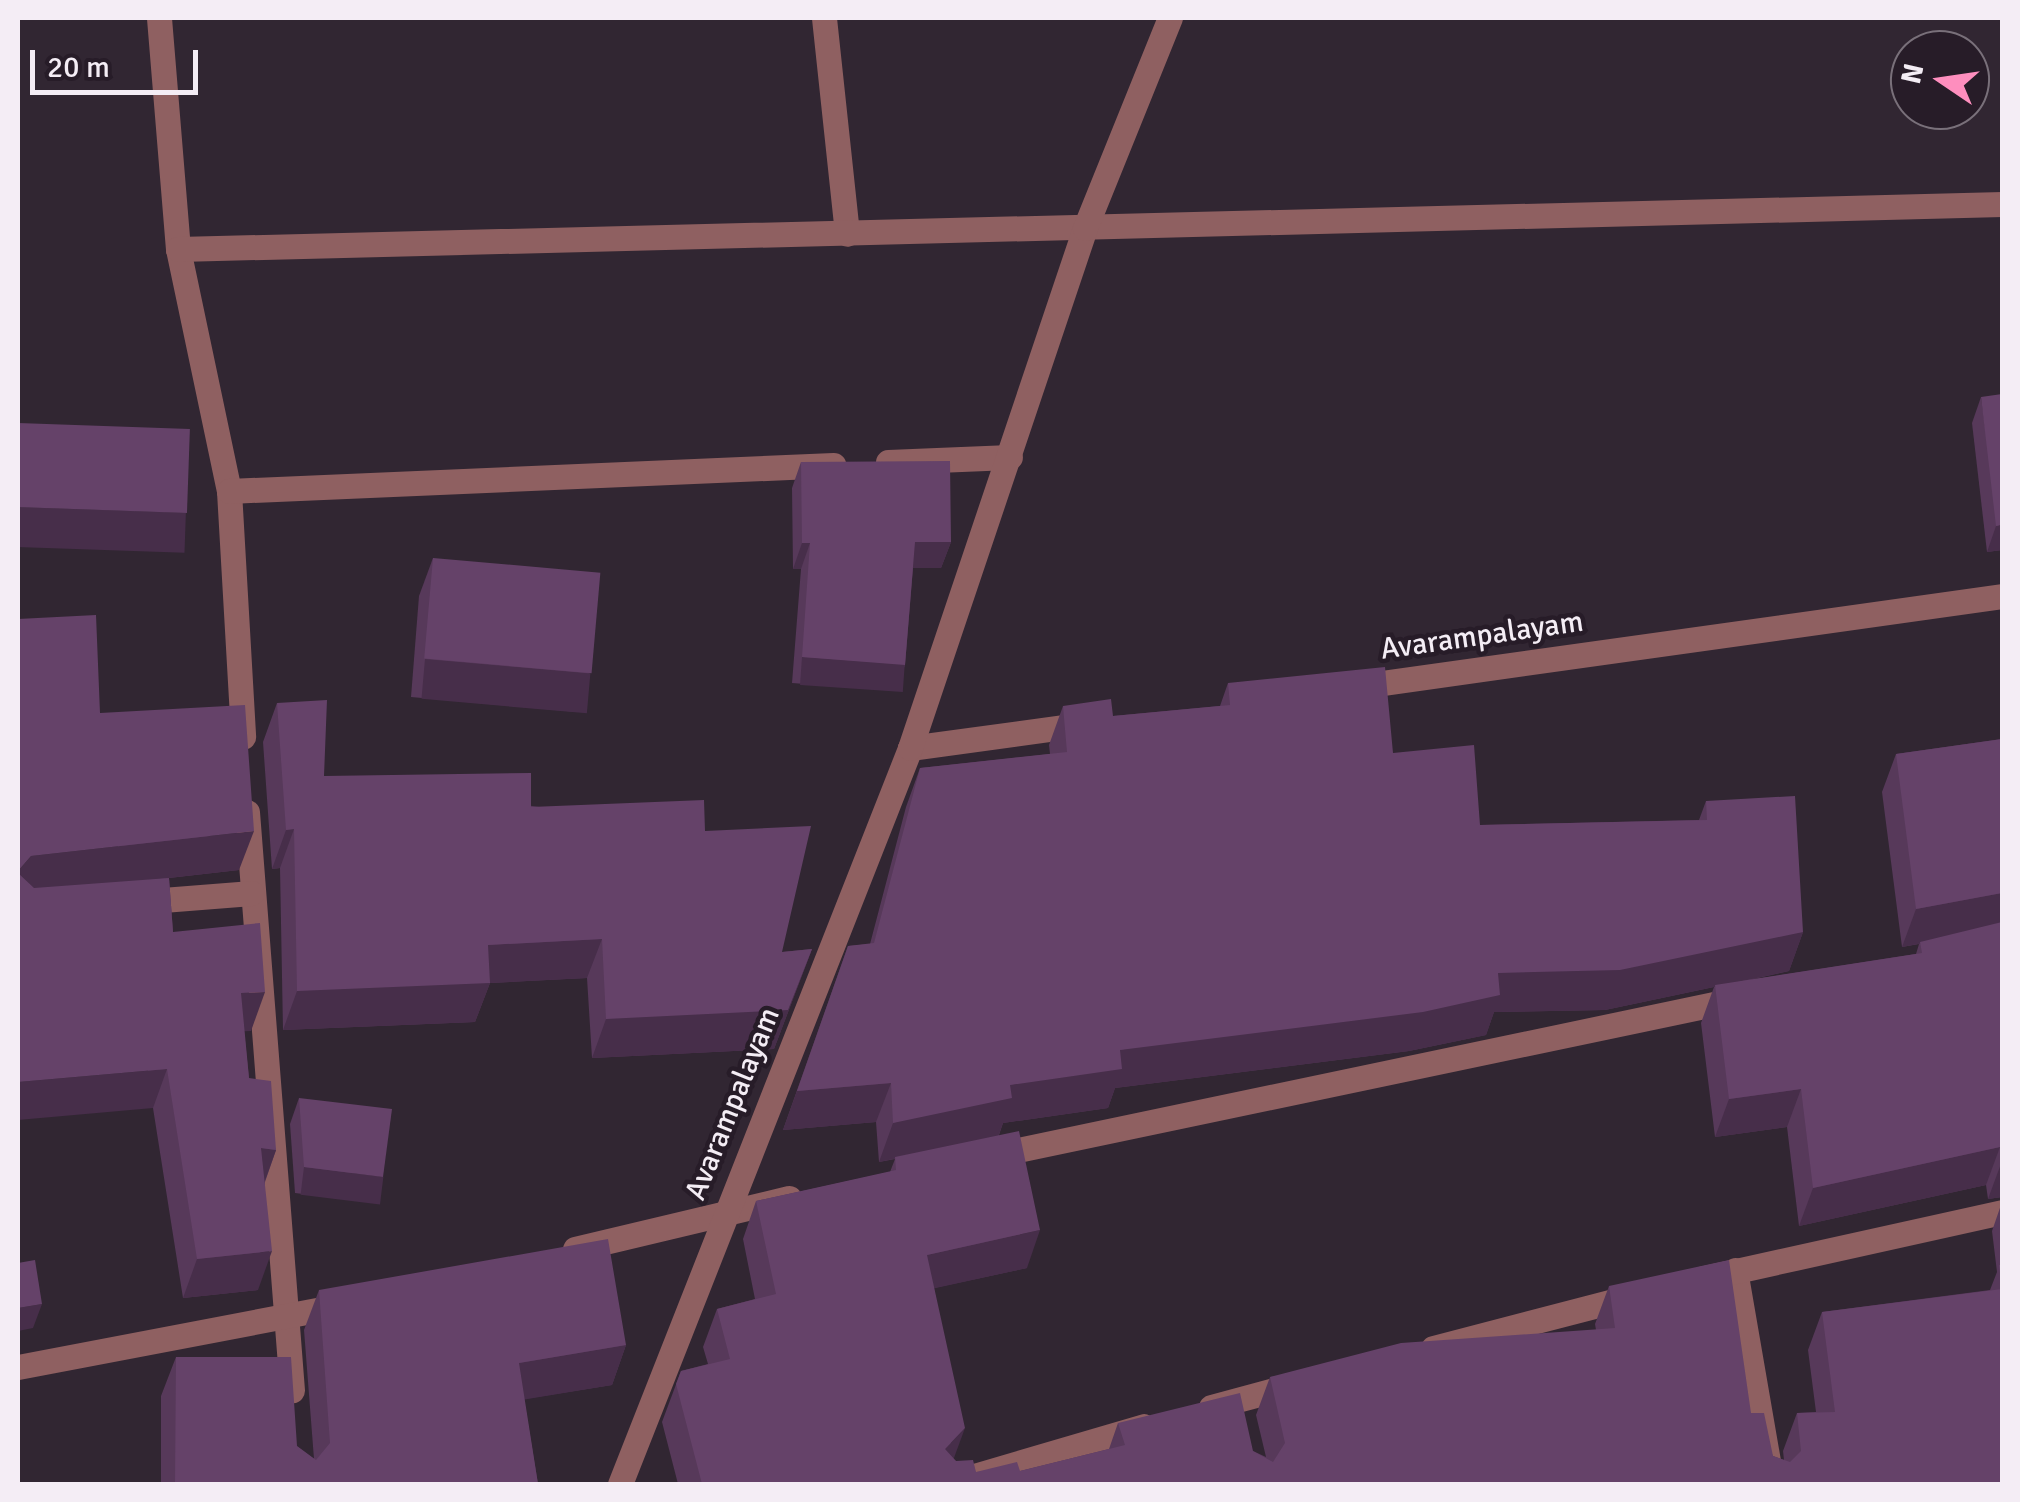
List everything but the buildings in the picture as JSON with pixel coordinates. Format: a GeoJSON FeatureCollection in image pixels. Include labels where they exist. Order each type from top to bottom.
{"type":"FeatureCollection","features":[{"type":"Feature","properties":{"kind":"street"},"geometry":{"type":"LineString","coordinates":[[159,18],[178,249],[229,490],[252,893],[294,1427]]}},
{"type":"Feature","properties":{"kind":"street"},"geometry":{"type":"LineString","coordinates":[[824,18],[848,234]]}},
{"type":"Feature","properties":{"kind":"street","name":"Avarampalayam"},"geometry":{"type":"LineString","coordinates":[[620,1484],[724,1211],[910,748],[1085,228],[1170,18]]}},
{"type":"Feature","properties":{"kind":"street"},"geometry":{"type":"LineString","coordinates":[[178,249],[2002,204]]}},
{"type":"Feature","properties":{"kind":"street"},"geometry":{"type":"LineString","coordinates":[[229,490],[1010,457]]}},
{"type":"Feature","properties":{"kind":"street","name":"Avarampalayam"},"geometry":{"type":"LineString","coordinates":[[1320,691],[2002,596]]}},
{"type":"Feature","properties":{"kind":"street"},"geometry":{"type":"LineString","coordinates":[[910,748],[1125,718]]}},
{"type":"Feature","properties":{"kind":"street"},"geometry":{"type":"LineString","coordinates":[[115,903],[252,893]]}},
{"type":"Feature","properties":{"kind":"street"},"geometry":{"type":"LineString","coordinates":[[957,1162],[1770,992]]}},
{"type":"Feature","properties":{"kind":"street"},"geometry":{"type":"LineString","coordinates":[[551,1254],[821,1191]]}},
{"type":"Feature","properties":{"kind":"street"},"geometry":{"type":"LineString","coordinates":[[1402,1356],[1736,1270],[2002,1212]]}},
{"type":"Feature","properties":{"kind":"street"},"geometry":{"type":"LineString","coordinates":[[1736,1270],[1772,1484]]}},
{"type":"Feature","properties":{"kind":"street"},"geometry":{"type":"LineString","coordinates":[[18,1367],[286,1312],[378,1298]]}},
{"type":"Feature","properties":{"kind":"street"},"geometry":{"type":"LineString","coordinates":[[947,1484],[1328,1376]]}},
{"type":"Feature","properties":{"kind":"street"},"geometry":{"type":"LineString","coordinates":[[1236,1400],[1244,1434]]}}]}
